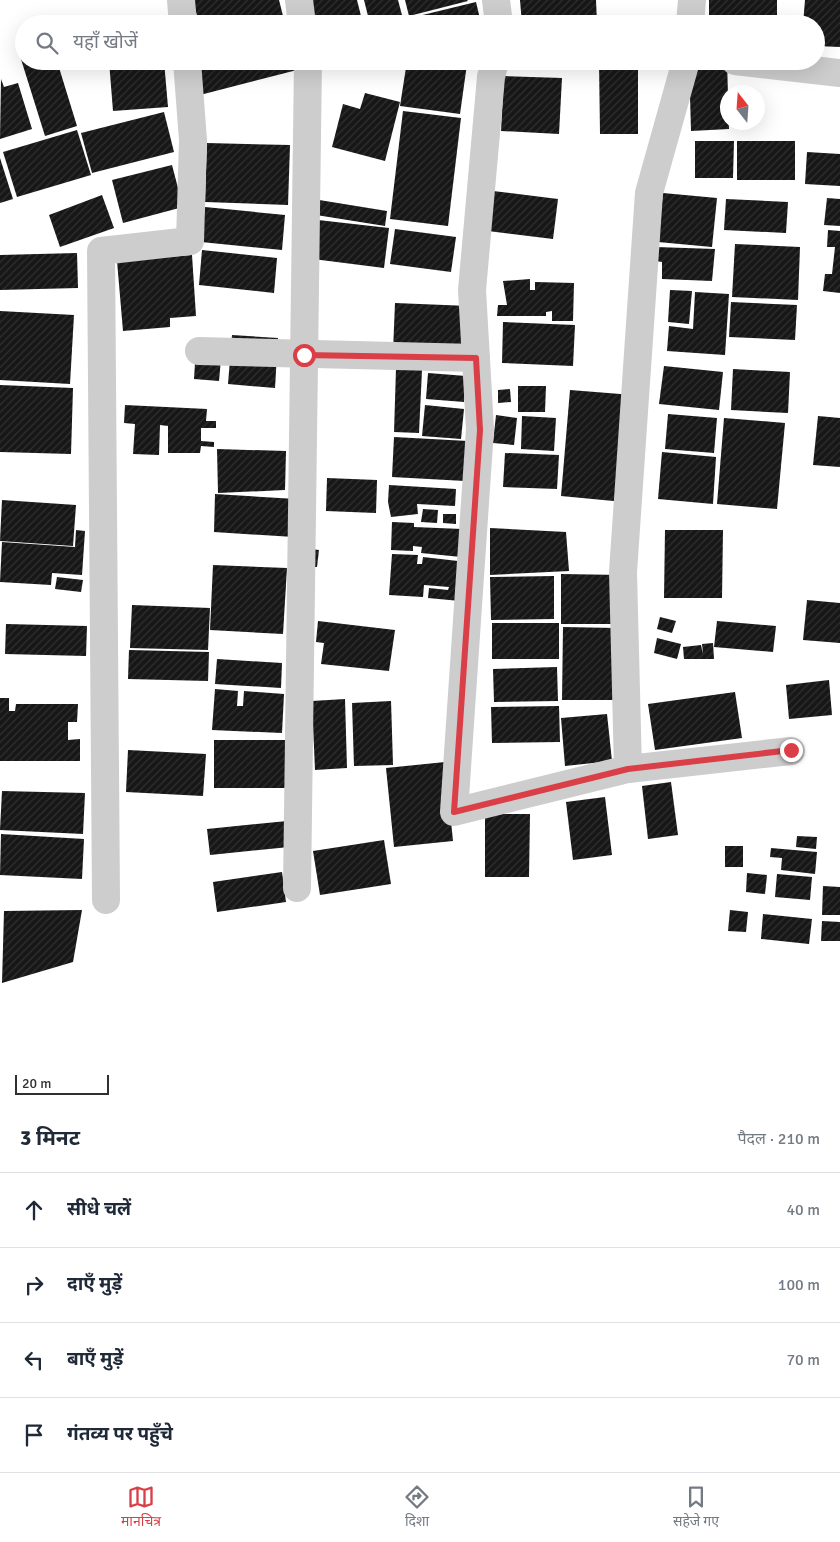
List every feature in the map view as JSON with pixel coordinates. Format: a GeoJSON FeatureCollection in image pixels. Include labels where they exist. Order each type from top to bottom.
{"type":"FeatureCollection","features":[{"type":"Feature","properties":{"kind":"street"},"geometry":{"type":"LineString","coordinates":[[182,0],[183,15]]}},
{"type":"Feature","properties":{"kind":"street"},"geometry":{"type":"LineString","coordinates":[[299,0],[301,15]]}},
{"type":"Feature","properties":{"kind":"street"},"geometry":{"type":"LineString","coordinates":[[496,0],[498,15]]}},
{"type":"Feature","properties":{"kind":"street"},"geometry":{"type":"LineString","coordinates":[[691,15],[692,0]]}},
{"type":"Feature","properties":{"kind":"street"},"geometry":{"type":"LineString","coordinates":[[106,900],[101,252],[190,241],[193,140],[188,70]]}},
{"type":"Feature","properties":{"kind":"street"},"geometry":{"type":"LineString","coordinates":[[297,888],[308,70]]}},
{"type":"Feature","properties":{"kind":"street"},"geometry":{"type":"LineString","coordinates":[[493,70],[472,290],[480,430],[454,812],[628,769],[791,750]]}},
{"type":"Feature","properties":{"kind":"street"},"geometry":{"type":"LineString","coordinates":[[628,769],[623,572],[649,193],[683,70]]}},
{"type":"Feature","properties":{"kind":"street"},"geometry":{"type":"LineString","coordinates":[[814,70],[840,73]]}},
{"type":"Feature","properties":{"kind":"street"},"geometry":{"type":"LineString","coordinates":[[199,351],[476,358]]}},
{"type":"Feature","properties":{"kind":"building"},"geometry":{"type":"Polygon","coordinates":[[[193,0],[279,0],[283,15],[197,15],[193,0]]]}},
{"type":"Feature","properties":{"kind":"building"},"geometry":{"type":"Polygon","coordinates":[[[305,0],[357,0],[361,15],[309,15],[305,0]]]}},
{"type":"Feature","properties":{"kind":"building"},"geometry":{"type":"Polygon","coordinates":[[[364,0],[398,0],[402,15],[368,15],[364,0]]]}},
{"type":"Feature","properties":{"kind":"building"},"geometry":{"type":"Polygon","coordinates":[[[405,0],[468,1],[413,15],[409,15],[405,0]]]}},
{"type":"Feature","properties":{"kind":"building"},"geometry":{"type":"Polygon","coordinates":[[[520,0],[596,0],[597,15],[521,15],[520,0]]]}},
{"type":"Feature","properties":{"kind":"building"},"geometry":{"type":"Polygon","coordinates":[[[709,0],[777,0],[777,15],[709,15],[709,0]]]}},
{"type":"Feature","properties":{"kind":"building"},"geometry":{"type":"Polygon","coordinates":[[[805,0],[840,0],[840,47],[825,46],[825,15],[804,15],[805,0]]]}},
{"type":"Feature","properties":{"kind":"building"},"geometry":{"type":"Polygon","coordinates":[[[476,2],[479,15],[423,15],[476,2]]]}},
{"type":"Feature","properties":{"kind":"building"},"geometry":{"type":"Polygon","coordinates":[[[24,70],[60,70],[77,126],[45,136],[24,70]]]}},
{"type":"Feature","properties":{"kind":"building"},"geometry":{"type":"Polygon","coordinates":[[[110,70],[165,70],[168,107],[113,111],[110,70]]]}},
{"type":"Feature","properties":{"kind":"building"},"geometry":{"type":"Polygon","coordinates":[[[194,70],[297,70],[200,95],[194,70]]]}},
{"type":"Feature","properties":{"kind":"building"},"geometry":{"type":"Polygon","coordinates":[[[406,70],[466,70],[460,114],[400,106],[406,70]]]}},
{"type":"Feature","properties":{"kind":"building"},"geometry":{"type":"Polygon","coordinates":[[[599,70],[638,70],[638,134],[600,134],[599,70]]]}},
{"type":"Feature","properties":{"kind":"building"},"geometry":{"type":"Polygon","coordinates":[[[689,70],[727,70],[728,85],[720,85],[720,129],[691,131],[689,70]]]}},
{"type":"Feature","properties":{"kind":"building"},"geometry":{"type":"Polygon","coordinates":[[[504,76],[562,78],[559,134],[501,131],[504,76]]]}},
{"type":"Feature","properties":{"kind":"building"},"geometry":{"type":"Polygon","coordinates":[[[1,79],[4,87],[18,83],[32,129],[0,139],[1,79]]]}},
{"type":"Feature","properties":{"kind":"building"},"geometry":{"type":"Polygon","coordinates":[[[365,93],[400,102],[385,161],[332,147],[343,104],[360,109],[365,93]]]}},
{"type":"Feature","properties":{"kind":"building"},"geometry":{"type":"Polygon","coordinates":[[[403,111],[461,118],[448,226],[390,219],[403,111]]]}},
{"type":"Feature","properties":{"kind":"building"},"geometry":{"type":"Polygon","coordinates":[[[164,112],[174,152],[92,173],[81,133],[164,112]]]}},
{"type":"Feature","properties":{"kind":"building"},"geometry":{"type":"Polygon","coordinates":[[[77,130],[91,175],[17,197],[3,152],[77,130]]]}},
{"type":"Feature","properties":{"kind":"building"},"geometry":{"type":"Polygon","coordinates":[[[695,141],[734,141],[733,178],[695,178],[695,141]]]}},
{"type":"Feature","properties":{"kind":"building"},"geometry":{"type":"Polygon","coordinates":[[[737,141],[795,141],[795,180],[737,180],[737,141]]]}},
{"type":"Feature","properties":{"kind":"building"},"geometry":{"type":"Polygon","coordinates":[[[207,143],[290,145],[288,205],[205,202],[207,143]]]}},
{"type":"Feature","properties":{"kind":"building"},"geometry":{"type":"Polygon","coordinates":[[[807,152],[840,154],[840,186],[805,184],[807,152]]]}},
{"type":"Feature","properties":{"kind":"building"},"geometry":{"type":"Polygon","coordinates":[[[0,158],[13,199],[0,203],[0,158]]]}},
{"type":"Feature","properties":{"kind":"building"},"geometry":{"type":"Polygon","coordinates":[[[172,165],[183,207],[123,223],[112,180],[172,165]]]}},
{"type":"Feature","properties":{"kind":"building"},"geometry":{"type":"Polygon","coordinates":[[[493,191],[558,199],[553,239],[488,231],[493,191]]]}},
{"type":"Feature","properties":{"kind":"building"},"geometry":{"type":"Polygon","coordinates":[[[663,193],[717,198],[712,247],[658,242],[663,193]]]}},
{"type":"Feature","properties":{"kind":"building"},"geometry":{"type":"Polygon","coordinates":[[[102,195],[114,228],[60,247],[49,215],[102,195]]]}},
{"type":"Feature","properties":{"kind":"building"},"geometry":{"type":"Polygon","coordinates":[[[827,198],[840,199],[840,226],[824,225],[827,198]]]}},
{"type":"Feature","properties":{"kind":"building"},"geometry":{"type":"Polygon","coordinates":[[[313,199],[387,211],[385,226],[310,214],[313,199]]]}},
{"type":"Feature","properties":{"kind":"building"},"geometry":{"type":"Polygon","coordinates":[[[726,199],[788,202],[786,233],[724,230],[726,199]]]}},
{"type":"Feature","properties":{"kind":"building"},"geometry":{"type":"Polygon","coordinates":[[[205,207],[285,215],[282,250],[201,242],[205,207]]]}},
{"type":"Feature","properties":{"kind":"building"},"geometry":{"type":"Polygon","coordinates":[[[318,220],[389,228],[384,268],[313,259],[318,220]]]}},
{"type":"Feature","properties":{"kind":"building"},"geometry":{"type":"Polygon","coordinates":[[[395,229],[456,237],[451,272],[390,264],[395,229]]]}},
{"type":"Feature","properties":{"kind":"building"},"geometry":{"type":"Polygon","coordinates":[[[828,230],[840,231],[840,293],[823,291],[825,274],[832,274],[835,247],[827,247],[828,230]]]}},
{"type":"Feature","properties":{"kind":"building"},"geometry":{"type":"Polygon","coordinates":[[[735,244],[800,247],[798,300],[732,297],[735,244]]]}},
{"type":"Feature","properties":{"kind":"building"},"geometry":{"type":"Polygon","coordinates":[[[656,247],[715,249],[712,281],[662,279],[662,262],[655,261],[656,247]]]}},
{"type":"Feature","properties":{"kind":"building"},"geometry":{"type":"Polygon","coordinates":[[[202,250],[277,258],[274,293],[199,285],[202,250]]]}},
{"type":"Feature","properties":{"kind":"building"},"geometry":{"type":"Polygon","coordinates":[[[77,253],[78,288],[0,290],[0,255],[77,253]]]}},
{"type":"Feature","properties":{"kind":"building"},"geometry":{"type":"Polygon","coordinates":[[[192,255],[196,316],[170,318],[170,327],[123,331],[117,261],[192,255]]]}},
{"type":"Feature","properties":{"kind":"building"},"geometry":{"type":"Polygon","coordinates":[[[530,279],[530,290],[535,290],[535,282],[574,283],[573,321],[552,321],[552,311],[546,312],[546,316],[497,316],[498,305],[507,305],[503,281],[530,279]]]}},
{"type":"Feature","properties":{"kind":"building"},"geometry":{"type":"Polygon","coordinates":[[[670,290],[692,291],[689,324],[668,322],[670,290]]]}},
{"type":"Feature","properties":{"kind":"building"},"geometry":{"type":"Polygon","coordinates":[[[695,292],[729,294],[725,355],[667,351],[669,326],[693,329],[695,292]]]}},
{"type":"Feature","properties":{"kind":"building"},"geometry":{"type":"Polygon","coordinates":[[[731,302],[797,305],[795,340],[729,337],[731,302]]]}},
{"type":"Feature","properties":{"kind":"building"},"geometry":{"type":"Polygon","coordinates":[[[395,303],[469,306],[467,354],[393,351],[395,303]]]}},
{"type":"Feature","properties":{"kind":"building"},"geometry":{"type":"Polygon","coordinates":[[[0,311],[74,315],[70,384],[0,380],[0,311]]]}},
{"type":"Feature","properties":{"kind":"building"},"geometry":{"type":"Polygon","coordinates":[[[503,322],[575,325],[573,366],[502,363],[503,322]]]}},
{"type":"Feature","properties":{"kind":"building"},"geometry":{"type":"Polygon","coordinates":[[[232,335],[278,338],[275,388],[228,384],[232,335]]]}},
{"type":"Feature","properties":{"kind":"building"},"geometry":{"type":"Polygon","coordinates":[[[196,346],[222,348],[219,381],[194,379],[196,346]]]}},
{"type":"Feature","properties":{"kind":"building"},"geometry":{"type":"Polygon","coordinates":[[[664,366],[723,372],[719,410],[659,404],[664,366]]]}},
{"type":"Feature","properties":{"kind":"building"},"geometry":{"type":"Polygon","coordinates":[[[396,369],[422,370],[419,433],[394,432],[396,369]]]}},
{"type":"Feature","properties":{"kind":"building"},"geometry":{"type":"Polygon","coordinates":[[[733,369],[790,372],[788,413],[731,410],[733,369]]]}},
{"type":"Feature","properties":{"kind":"building"},"geometry":{"type":"Polygon","coordinates":[[[428,373],[466,376],[464,402],[426,399],[428,373]]]}},
{"type":"Feature","properties":{"kind":"building"},"geometry":{"type":"Polygon","coordinates":[[[0,385],[73,388],[71,454],[0,452],[0,385]]]}},
{"type":"Feature","properties":{"kind":"building"},"geometry":{"type":"Polygon","coordinates":[[[518,386],[546,386],[545,412],[518,412],[518,386]]]}},
{"type":"Feature","properties":{"kind":"building"},"geometry":{"type":"Polygon","coordinates":[[[510,389],[511,402],[498,403],[498,390],[510,389]]]}},
{"type":"Feature","properties":{"kind":"building"},"geometry":{"type":"Polygon","coordinates":[[[570,390],[633,395],[624,502],[561,496],[570,390]]]}},
{"type":"Feature","properties":{"kind":"building"},"geometry":{"type":"Polygon","coordinates":[[[125,405],[207,409],[206,421],[216,421],[216,428],[201,428],[201,441],[214,442],[214,447],[201,446],[200,453],[168,453],[168,426],[160,425],[159,455],[133,454],[135,424],[124,423],[125,405]]]}},
{"type":"Feature","properties":{"kind":"building"},"geometry":{"type":"Polygon","coordinates":[[[425,405],[464,409],[461,439],[422,436],[425,405]]]}},
{"type":"Feature","properties":{"kind":"building"},"geometry":{"type":"Polygon","coordinates":[[[668,414],[717,418],[714,453],[665,449],[668,414]]]}},
{"type":"Feature","properties":{"kind":"building"},"geometry":{"type":"Polygon","coordinates":[[[496,415],[517,418],[514,445],[493,443],[496,415]]]}},
{"type":"Feature","properties":{"kind":"building"},"geometry":{"type":"Polygon","coordinates":[[[522,416],[556,418],[554,451],[521,449],[522,416]]]}},
{"type":"Feature","properties":{"kind":"building"},"geometry":{"type":"Polygon","coordinates":[[[818,416],[840,418],[840,467],[813,465],[818,416]]]}},
{"type":"Feature","properties":{"kind":"building"},"geometry":{"type":"Polygon","coordinates":[[[724,418],[785,423],[777,509],[717,504],[724,418]]]}},
{"type":"Feature","properties":{"kind":"building"},"geometry":{"type":"Polygon","coordinates":[[[394,437],[468,441],[465,481],[392,477],[394,437]]]}},
{"type":"Feature","properties":{"kind":"building"},"geometry":{"type":"Polygon","coordinates":[[[217,449],[286,451],[285,490],[218,493],[217,449]]]}},
{"type":"Feature","properties":{"kind":"building"},"geometry":{"type":"Polygon","coordinates":[[[662,452],[716,457],[713,504],[658,499],[662,452]]]}},
{"type":"Feature","properties":{"kind":"building"},"geometry":{"type":"Polygon","coordinates":[[[505,453],[559,455],[557,489],[503,487],[505,453]]]}},
{"type":"Feature","properties":{"kind":"building"},"geometry":{"type":"Polygon","coordinates":[[[327,478],[377,480],[376,513],[326,511],[327,478]]]}},
{"type":"Feature","properties":{"kind":"building"},"geometry":{"type":"Polygon","coordinates":[[[389,485],[456,489],[455,506],[417,504],[418,514],[391,517],[388,502],[389,485]]]}},
{"type":"Feature","properties":{"kind":"building"},"geometry":{"type":"Polygon","coordinates":[[[215,494],[296,499],[294,537],[214,532],[215,494]]]}},
{"type":"Feature","properties":{"kind":"building"},"geometry":{"type":"Polygon","coordinates":[[[2,500],[76,505],[73,546],[0,541],[2,500]]]}},
{"type":"Feature","properties":{"kind":"building"},"geometry":{"type":"Polygon","coordinates":[[[423,509],[438,510],[437,523],[421,522],[423,509]]]}},
{"type":"Feature","properties":{"kind":"building"},"geometry":{"type":"Polygon","coordinates":[[[443,514],[456,514],[456,524],[443,523],[443,514]]]}},
{"type":"Feature","properties":{"kind":"building"},"geometry":{"type":"Polygon","coordinates":[[[392,522],[414,523],[414,527],[462,529],[461,557],[421,553],[422,547],[413,546],[413,551],[391,550],[392,522]]]}},
{"type":"Feature","properties":{"kind":"building"},"geometry":{"type":"Polygon","coordinates":[[[490,528],[566,532],[569,571],[490,575],[490,528]]]}},
{"type":"Feature","properties":{"kind":"building"},"geometry":{"type":"Polygon","coordinates":[[[76,530],[85,531],[82,575],[52,573],[51,585],[0,582],[2,542],[75,547],[76,530]]]}},
{"type":"Feature","properties":{"kind":"building"},"geometry":{"type":"Polygon","coordinates":[[[665,530],[723,530],[722,598],[664,598],[665,530]]]}},
{"type":"Feature","properties":{"kind":"building"},"geometry":{"type":"Polygon","coordinates":[[[311,549],[319,550],[317,567],[309,567],[311,549]]]}},
{"type":"Feature","properties":{"kind":"building"},"geometry":{"type":"Polygon","coordinates":[[[392,554],[418,555],[417,564],[422,564],[423,557],[458,561],[460,601],[428,598],[429,588],[448,590],[449,587],[424,585],[423,597],[389,595],[392,554]]]}},
{"type":"Feature","properties":{"kind":"building"},"geometry":{"type":"Polygon","coordinates":[[[213,565],[287,568],[283,634],[210,630],[213,565]]]}},
{"type":"Feature","properties":{"kind":"building"},"geometry":{"type":"Polygon","coordinates":[[[561,574],[622,575],[622,624],[561,624],[561,574]]]}},
{"type":"Feature","properties":{"kind":"building"},"geometry":{"type":"Polygon","coordinates":[[[554,576],[554,619],[491,620],[490,577],[554,576]]]}},
{"type":"Feature","properties":{"kind":"building"},"geometry":{"type":"Polygon","coordinates":[[[57,577],[83,580],[81,592],[55,589],[57,577]]]}},
{"type":"Feature","properties":{"kind":"building"},"geometry":{"type":"Polygon","coordinates":[[[807,600],[840,603],[840,643],[803,640],[807,600]]]}},
{"type":"Feature","properties":{"kind":"building"},"geometry":{"type":"Polygon","coordinates":[[[132,605],[210,608],[208,650],[130,648],[132,605]]]}},
{"type":"Feature","properties":{"kind":"building"},"geometry":{"type":"Polygon","coordinates":[[[660,617],[676,621],[672,633],[657,629],[660,617]]]}},
{"type":"Feature","properties":{"kind":"building"},"geometry":{"type":"Polygon","coordinates":[[[318,621],[395,630],[389,671],[321,664],[324,643],[316,642],[318,621]]]}},
{"type":"Feature","properties":{"kind":"building"},"geometry":{"type":"Polygon","coordinates":[[[717,621],[776,626],[773,652],[714,647],[717,621]]]}},
{"type":"Feature","properties":{"kind":"building"},"geometry":{"type":"Polygon","coordinates":[[[492,623],[559,623],[559,659],[492,659],[492,623]]]}},
{"type":"Feature","properties":{"kind":"building"},"geometry":{"type":"Polygon","coordinates":[[[6,624],[87,626],[86,656],[5,654],[6,624]]]}},
{"type":"Feature","properties":{"kind":"building"},"geometry":{"type":"Polygon","coordinates":[[[563,627],[616,628],[615,700],[562,700],[563,627]]]}},
{"type":"Feature","properties":{"kind":"building"},"geometry":{"type":"Polygon","coordinates":[[[657,638],[681,644],[677,659],[654,653],[657,638]]]}},
{"type":"Feature","properties":{"kind":"building"},"geometry":{"type":"Polygon","coordinates":[[[713,643],[714,659],[684,659],[683,647],[701,645],[703,654],[702,644],[713,643]]]}},
{"type":"Feature","properties":{"kind":"building"},"geometry":{"type":"Polygon","coordinates":[[[129,650],[209,652],[208,681],[128,679],[129,650]]]}},
{"type":"Feature","properties":{"kind":"building"},"geometry":{"type":"Polygon","coordinates":[[[217,659],[282,663],[281,688],[215,684],[217,659]]]}},
{"type":"Feature","properties":{"kind":"building"},"geometry":{"type":"Polygon","coordinates":[[[557,667],[558,701],[494,702],[493,669],[557,667]]]}},
{"type":"Feature","properties":{"kind":"building"},"geometry":{"type":"Polygon","coordinates":[[[829,680],[832,715],[789,719],[786,685],[829,680]]]}},
{"type":"Feature","properties":{"kind":"building"},"geometry":{"type":"Polygon","coordinates":[[[215,689],[238,691],[237,706],[243,706],[244,691],[284,694],[282,733],[212,730],[215,689]]]}},
{"type":"Feature","properties":{"kind":"building"},"geometry":{"type":"Polygon","coordinates":[[[735,692],[742,738],[655,750],[648,704],[735,692]]]}},
{"type":"Feature","properties":{"kind":"building"},"geometry":{"type":"Polygon","coordinates":[[[0,698],[9,698],[9,711],[15,711],[16,704],[78,704],[77,722],[68,722],[68,740],[80,739],[80,761],[0,761],[0,698]]]}},
{"type":"Feature","properties":{"kind":"building"},"geometry":{"type":"Polygon","coordinates":[[[345,699],[347,768],[315,770],[312,701],[345,699]]]}},
{"type":"Feature","properties":{"kind":"building"},"geometry":{"type":"Polygon","coordinates":[[[391,701],[393,765],[354,766],[352,703],[391,701]]]}},
{"type":"Feature","properties":{"kind":"building"},"geometry":{"type":"Polygon","coordinates":[[[559,706],[560,742],[492,743],[491,707],[559,706]]]}},
{"type":"Feature","properties":{"kind":"building"},"geometry":{"type":"Polygon","coordinates":[[[607,714],[612,761],[565,766],[561,718],[607,714]]]}},
{"type":"Feature","properties":{"kind":"building"},"geometry":{"type":"Polygon","coordinates":[[[214,740],[285,740],[285,788],[214,788],[214,740]]]}},
{"type":"Feature","properties":{"kind":"building"},"geometry":{"type":"Polygon","coordinates":[[[128,750],[206,754],[203,796],[126,792],[128,750]]]}},
{"type":"Feature","properties":{"kind":"building"},"geometry":{"type":"Polygon","coordinates":[[[445,762],[453,841],[394,847],[386,768],[445,762]]]}},
{"type":"Feature","properties":{"kind":"building"},"geometry":{"type":"Polygon","coordinates":[[[671,782],[678,835],[648,839],[642,786],[671,782]]]}},
{"type":"Feature","properties":{"kind":"building"},"geometry":{"type":"Polygon","coordinates":[[[2,791],[85,793],[83,834],[0,830],[2,791]]]}},
{"type":"Feature","properties":{"kind":"building"},"geometry":{"type":"Polygon","coordinates":[[[605,797],[612,855],[573,860],[566,802],[605,797]]]}},
{"type":"Feature","properties":{"kind":"building"},"geometry":{"type":"Polygon","coordinates":[[[485,814],[530,814],[529,877],[485,877],[485,814]]]}},
{"type":"Feature","properties":{"kind":"building"},"geometry":{"type":"Polygon","coordinates":[[[287,821],[289,847],[210,855],[207,829],[287,821]]]}},
{"type":"Feature","properties":{"kind":"building"},"geometry":{"type":"Polygon","coordinates":[[[1,834],[84,839],[82,879],[0,875],[1,834]]]}},
{"type":"Feature","properties":{"kind":"building"},"geometry":{"type":"Polygon","coordinates":[[[797,836],[817,837],[816,849],[796,847],[797,836]]]}},
{"type":"Feature","properties":{"kind":"building"},"geometry":{"type":"Polygon","coordinates":[[[384,840],[391,884],[320,895],[313,851],[384,840]]]}},
{"type":"Feature","properties":{"kind":"building"},"geometry":{"type":"Polygon","coordinates":[[[725,846],[743,846],[743,867],[725,867],[725,846]]]}},
{"type":"Feature","properties":{"kind":"building"},"geometry":{"type":"Polygon","coordinates":[[[771,848],[817,852],[815,874],[781,870],[782,858],[770,857],[771,848]]]}},
{"type":"Feature","properties":{"kind":"building"},"geometry":{"type":"Polygon","coordinates":[[[282,872],[286,902],[217,912],[213,882],[282,872]]]}},
{"type":"Feature","properties":{"kind":"building"},"geometry":{"type":"Polygon","coordinates":[[[747,873],[767,875],[765,894],[746,892],[747,873]]]}},
{"type":"Feature","properties":{"kind":"building"},"geometry":{"type":"Polygon","coordinates":[[[777,874],[812,877],[810,900],[775,897],[777,874]]]}},
{"type":"Feature","properties":{"kind":"building"},"geometry":{"type":"Polygon","coordinates":[[[823,886],[840,887],[840,915],[822,915],[823,886]]]}},
{"type":"Feature","properties":{"kind":"building"},"geometry":{"type":"Polygon","coordinates":[[[82,910],[73,962],[2,983],[4,911],[82,910]]]}},
{"type":"Feature","properties":{"kind":"building"},"geometry":{"type":"Polygon","coordinates":[[[730,910],[748,912],[746,932],[728,931],[730,910]]]}},
{"type":"Feature","properties":{"kind":"building"},"geometry":{"type":"Polygon","coordinates":[[[763,914],[812,919],[809,944],[761,939],[763,914]]]}},
{"type":"Feature","properties":{"kind":"building"},"geometry":{"type":"Polygon","coordinates":[[[822,921],[840,922],[840,941],[821,941],[822,921]]]}},
{"type":"Feature","properties":{"kind":"route"},"geometry":{"type":"LineString","coordinates":[[304,355],[476,358],[480,430],[454,812],[628,769],[791,750]]}}]}
